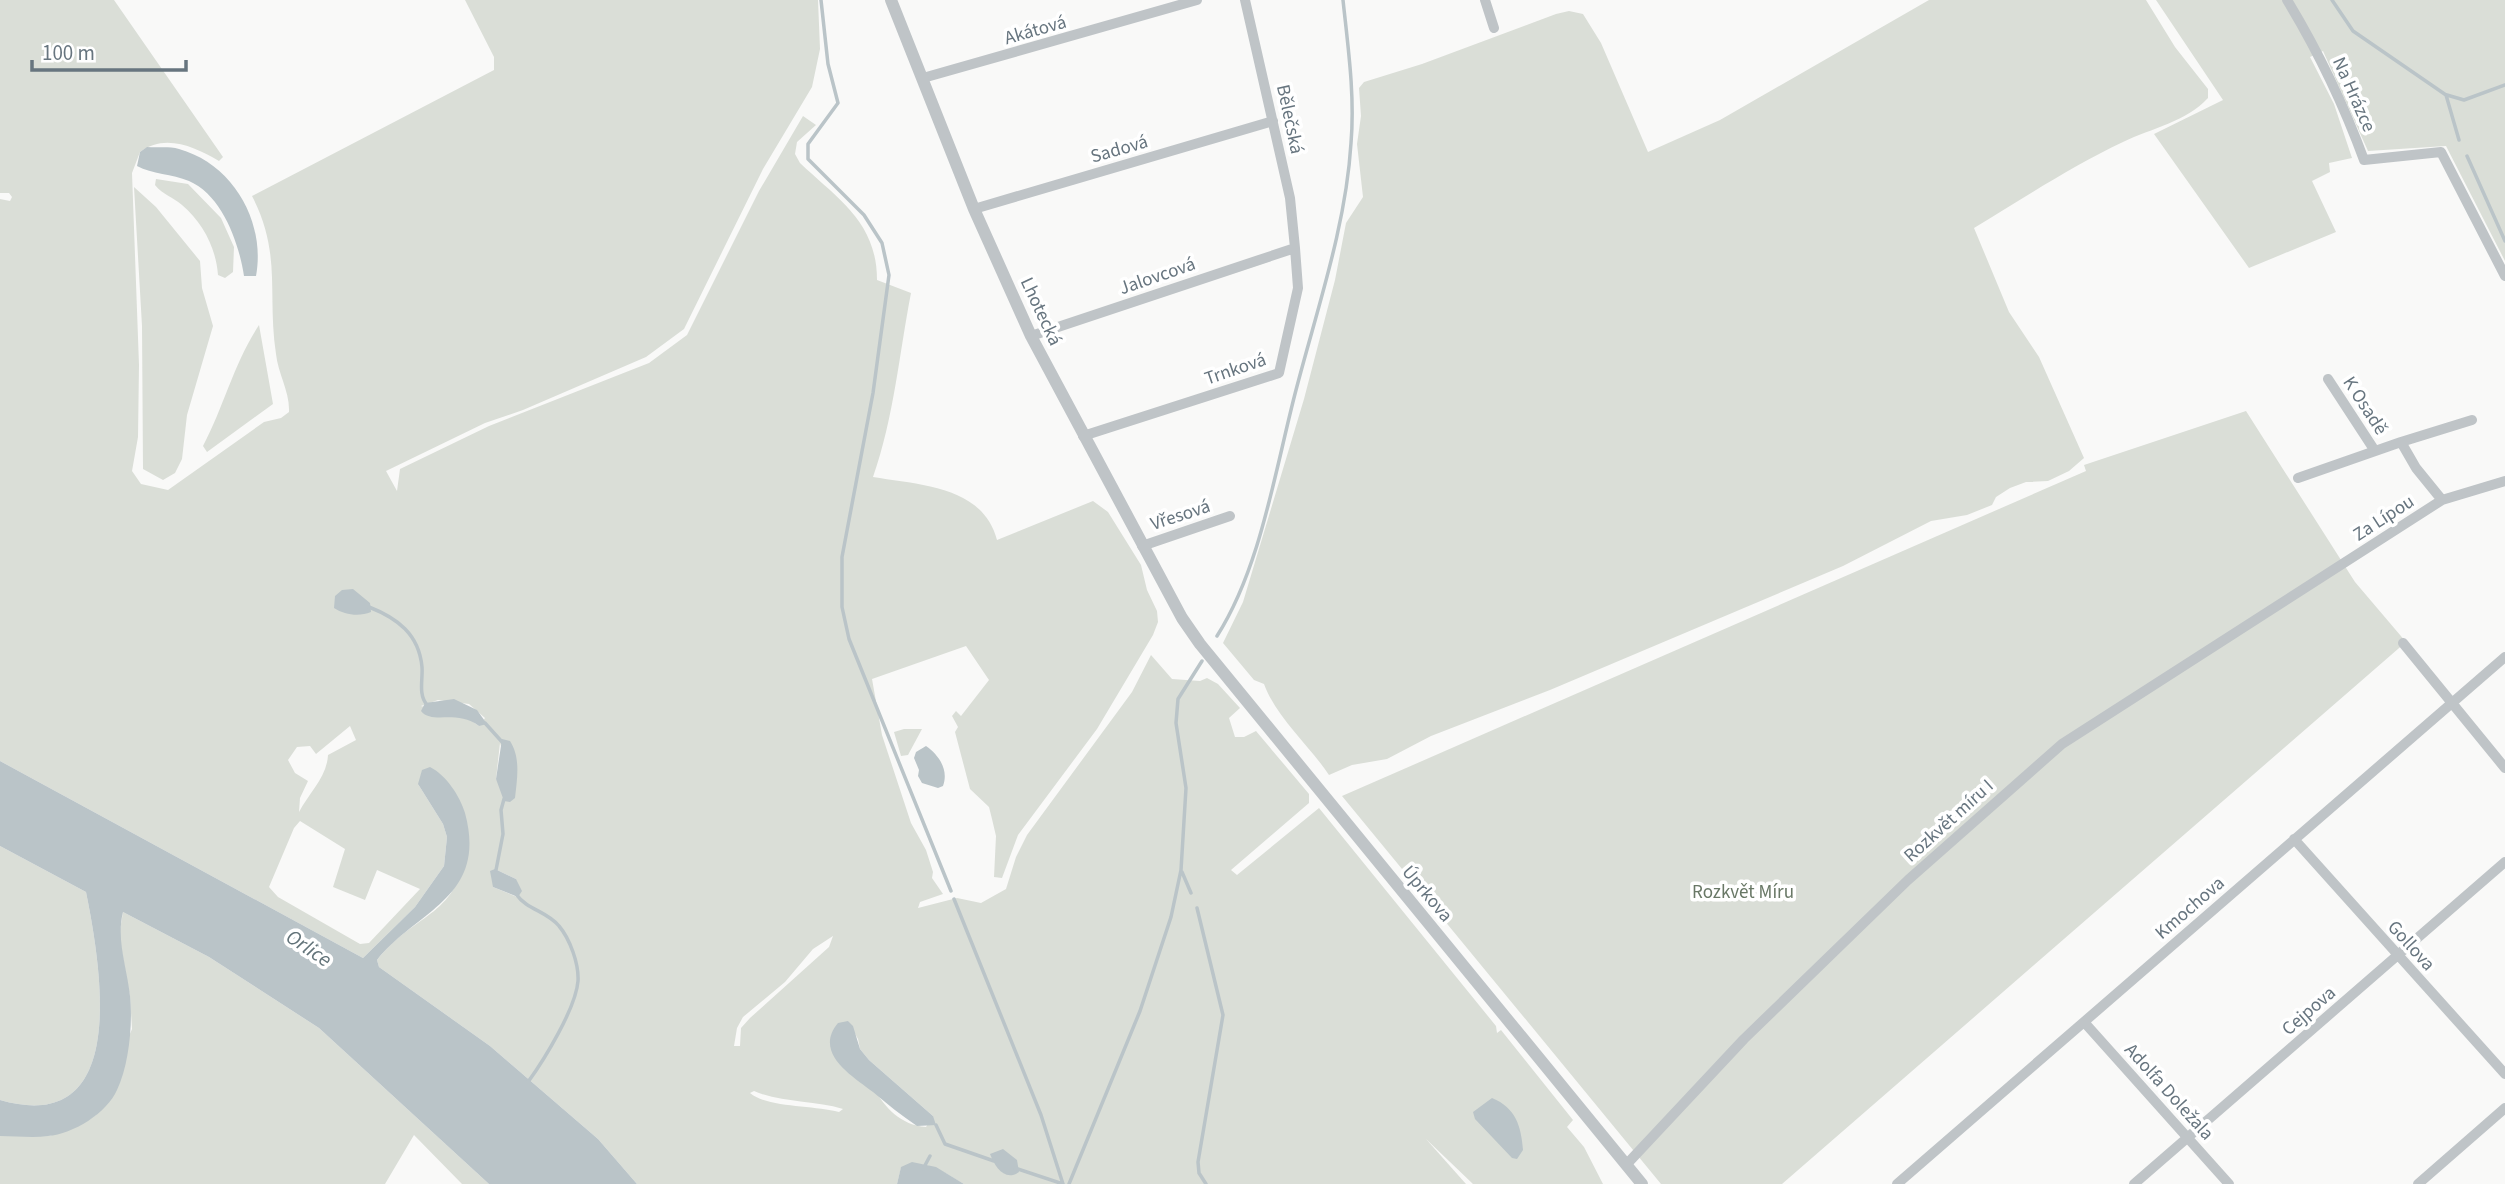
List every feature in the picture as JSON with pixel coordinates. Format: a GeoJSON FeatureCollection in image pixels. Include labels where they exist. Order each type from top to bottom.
{"type":"FeatureCollection","features":[{"type":"Feature","properties":{"kind":"street","name":"Lhotecká"},"geometry":{"type":"LineString","coordinates":[[891,0],[974,209],[1031,336],[1186,625]]}},
{"type":"Feature","properties":{"kind":"street","name":"Akátová"},"geometry":{"type":"LineString","coordinates":[[923,78],[1197,0]]}},
{"type":"Feature","properties":{"kind":"street","name":"Bělečská"},"geometry":{"type":"LineString","coordinates":[[1245,0],[1290,198],[1295,247]]}},
{"type":"Feature","properties":{"kind":"street"},"geometry":{"type":"LineString","coordinates":[[1485,0],[1494,28]]}},
{"type":"Feature","properties":{"kind":"street","name":"Na Hrázce"},"geometry":{"type":"LineString","coordinates":[[2287,0],[2313,43],[2342,102],[2364,160],[2441,152],[2505,276]]}},
{"type":"Feature","properties":{"kind":"street","name":"Sadová"},"geometry":{"type":"LineString","coordinates":[[974,209],[1273,121]]}},
{"type":"Feature","properties":{"kind":"street","name":"Jalovcová"},"geometry":{"type":"LineString","coordinates":[[1031,336],[1295,247]]}},
{"type":"Feature","properties":{"kind":"street","name":"Trnková"},"geometry":{"type":"LineString","coordinates":[[1083,436],[1279,373],[1298,288],[1295,247]]}},
{"type":"Feature","properties":{"kind":"street","name":"K Osadě"},"geometry":{"type":"LineString","coordinates":[[2328,379],[2375,451]]}},
{"type":"Feature","properties":{"kind":"street"},"geometry":{"type":"LineString","coordinates":[[2298,478],[2472,419]]}},
{"type":"Feature","properties":{"kind":"street","name":"Za Lípou"},"geometry":{"type":"LineString","coordinates":[[2401,442],[2416,468],[2442,500]]}},
{"type":"Feature","properties":{"kind":"street","name":"Za Lípou"},"geometry":{"type":"LineString","coordinates":[[2344,564],[2442,500],[2505,481]]}},
{"type":"Feature","properties":{"kind":"street","name":"Vřesová"},"geometry":{"type":"LineString","coordinates":[[1142,546],[1230,516]]}},
{"type":"Feature","properties":{"kind":"street","name":"Rozkvět míru I"},"geometry":{"type":"LineString","coordinates":[[1626,1165],[1744,1039],[1908,880],[2062,744],[2344,564]]}},
{"type":"Feature","properties":{"kind":"street","name":"Úprkova"},"geometry":{"type":"LineString","coordinates":[[1186,625],[1642,1184]]}},
{"type":"Feature","properties":{"kind":"street"},"geometry":{"type":"LineString","coordinates":[[2403,643],[2435,680],[2450,704],[2505,768]]}},
{"type":"Feature","properties":{"kind":"street","name":"Kmochova"},"geometry":{"type":"LineString","coordinates":[[1897,1184],[2505,657]]}},
{"type":"Feature","properties":{"kind":"street","name":"Gollova"},"geometry":{"type":"LineString","coordinates":[[2294,839],[2505,1074]]}},
{"type":"Feature","properties":{"kind":"street","name":"Cejpova"},"geometry":{"type":"LineString","coordinates":[[2134,1184],[2505,862]]}},
{"type":"Feature","properties":{"kind":"street","name":"Adolfa Doležala"},"geometry":{"type":"LineString","coordinates":[[2084,1022],[2229,1184]]}},
{"type":"Feature","properties":{"kind":"street"},"geometry":{"type":"LineString","coordinates":[[2418,1184],[2505,1108]]}},
{"type":"Feature","properties":{"kind":"green space"},"geometry":{"type":"Polygon","coordinates":[[[0,0],[114,0],[223,157],[219,161],[190,147],[160,143],[140,152],[132,173],[139,365],[138,437],[132,471],[141,484],[168,490],[264,422],[281,418],[289,412],[288,397],[276,354],[272,274],[267,237],[252,196],[494,70],[494,57],[465,0],[818,0],[820,49],[812,87],[763,169],[684,329],[646,357],[523,410],[485,423],[386,471],[397,491],[400,469],[489,426],[649,363],[687,335],[759,191],[803,116],[816,125],[797,142],[795,154],[800,163],[853,213],[863,227],[875,260],[877,280],[911,293],[891,409],[873,477],[929,486],[964,498],[978,508],[990,522],[997,540],[1093,501],[1108,512],[1141,565],[1147,590],[1157,611],[1158,622],[1153,635],[1097,729],[1018,835],[1002,878],[994,877],[996,836],[989,807],[970,789],[955,732],[958,727],[952,716],[956,711],[961,716],[989,680],[966,646],[872,679],[882,735],[911,823],[926,850],[933,872],[932,878],[943,894],[920,902],[918,908],[957,898],[981,903],[1006,889],[1016,857],[1027,835],[1132,692],[1151,655],[1172,679],[1200,681],[1207,678],[1218,684],[1240,708],[1229,718],[1235,737],[1244,737],[1256,731],[1309,794],[1309,803],[1231,870],[1237,875],[1319,808],[1496,1026],[1497,1033],[1501,1030],[1573,1120],[1567,1127],[1584,1147],[1603,1184],[1473,1184],[1426,1139],[1466,1184],[964,1184],[933,1167],[917,1164],[901,1168],[897,1184],[637,1184],[598,1139],[490,1046],[379,967],[377,960],[392,943],[445,900],[463,867],[469,842],[418,784],[443,824],[447,837],[444,866],[415,907],[363,958],[0,761],[0,199],[10,201],[12,197],[9,193],[0,193],[0,0]],[[438,700],[421,706],[469,719],[479,726],[485,718],[469,704],[438,700]],[[350,726],[316,754],[310,746],[297,747],[288,760],[295,773],[308,781],[300,798],[299,812],[321,778],[328,755],[356,740],[350,726]],[[500,743],[496,779],[515,798],[500,743]],[[300,821],[294,828],[269,887],[278,897],[360,944],[369,943],[420,889],[377,870],[365,900],[333,887],[345,849],[300,821]],[[495,869],[493,887],[517,897],[516,879],[495,869]],[[833,936],[813,949],[785,982],[743,1017],[737,1028],[734,1046],[740,1046],[741,1028],[750,1018],[829,947],[833,936]],[[848,1021],[866,1071],[883,1102],[895,1114],[909,1123],[926,1127],[933,1116],[869,1060],[860,1049],[858,1039],[848,1021]],[[754,1091],[750,1093],[779,1104],[839,1112],[843,1109],[776,1098],[754,1091]]]}},
{"type":"Feature","properties":{"kind":"green space"},"geometry":{"type":"Polygon","coordinates":[[[1929,0],[2146,0],[2175,47],[2208,89],[2208,98],[2190,113],[2085,161],[1974,228],[2009,312],[2039,357],[2084,458],[2069,471],[2048,481],[2026,482],[2010,488],[1996,497],[1992,505],[1967,515],[1931,521],[1843,566],[1550,690],[1431,736],[1387,759],[1352,765],[1329,775],[1276,708],[1264,684],[1254,680],[1223,643],[1243,602],[1304,399],[1335,280],[1346,223],[1363,197],[1357,144],[1361,116],[1359,88],[1364,82],[1422,64],[1556,14],[1569,11],[1583,14],[1601,43],[1648,152],[1720,120],[1929,0]]]}},
{"type":"Feature","properties":{"kind":"green space"},"geometry":{"type":"Polygon","coordinates":[[[2156,0],[2505,0],[2505,261],[2446,146],[2368,151],[2323,51],[2310,57],[2334,104],[2352,158],[2329,163],[2330,172],[2312,181],[2336,232],[2249,268],[2154,134],[2223,100],[2156,0]]]}},
{"type":"Feature","properties":{"kind":"green space"},"geometry":{"type":"Polygon","coordinates":[[[156,179],[188,184],[221,218],[234,247],[233,272],[225,278],[218,275],[211,246],[202,228],[182,205],[155,185],[156,179]]]}},
{"type":"Feature","properties":{"kind":"green space"},"geometry":{"type":"Polygon","coordinates":[[[134,187],[156,207],[200,261],[202,288],[213,326],[187,415],[182,459],[175,473],[163,480],[143,469],[142,326],[134,187]]]}},
{"type":"Feature","properties":{"kind":"green space"},"geometry":{"type":"Polygon","coordinates":[[[259,325],[273,404],[207,452],[203,446],[243,354],[259,325]]]}},
{"type":"Feature","properties":{"kind":"green space","name":"Rozkvět Míru"},"geometry":{"type":"Polygon","coordinates":[[[2246,411],[2355,582],[2406,642],[1782,1184],[1661,1184],[1342,796],[2086,471],[2084,465],[2246,411]]]}},
{"type":"Feature","properties":{"kind":"green space"},"geometry":{"type":"Polygon","coordinates":[[[922,729],[908,755],[901,756],[894,732],[922,729]]]}},
{"type":"Feature","properties":{"kind":"green space"},"geometry":{"type":"Polygon","coordinates":[[[0,846],[86,892],[92,924],[100,1001],[98,1038],[89,1071],[71,1094],[42,1105],[0,1100],[0,846]]]}},
{"type":"Feature","properties":{"kind":"green space"},"geometry":{"type":"Polygon","coordinates":[[[123,912],[209,957],[319,1028],[489,1184],[462,1184],[414,1135],[385,1184],[0,1184],[0,1136],[50,1136],[96,1115],[132,1029],[130,997],[119,936],[123,912]]]}},
{"type":"Feature","properties":{"kind":"water"},"geometry":{"type":"Polygon","coordinates":[[[147,147],[175,148],[198,157],[230,182],[242,198],[256,235],[256,276],[244,276],[233,235],[211,197],[189,181],[137,166],[140,152],[147,147]]]}},
{"type":"Feature","properties":{"kind":"water"},"geometry":{"type":"Polygon","coordinates":[[[353,589],[370,603],[371,612],[352,614],[334,608],[335,596],[342,590],[353,589]]]}},
{"type":"Feature","properties":{"kind":"water"},"geometry":{"type":"Polygon","coordinates":[[[454,699],[477,710],[487,724],[479,726],[462,718],[431,717],[421,711],[425,703],[454,699]]]}},
{"type":"Feature","properties":{"kind":"water"},"geometry":{"type":"Polygon","coordinates":[[[502,739],[510,741],[517,761],[515,798],[510,802],[504,801],[496,779],[502,739]]]}},
{"type":"Feature","properties":{"kind":"water"},"geometry":{"type":"Polygon","coordinates":[[[926,746],[939,758],[944,769],[945,780],[943,786],[938,788],[922,783],[918,776],[919,770],[914,758],[916,752],[926,746]]]}},
{"type":"Feature","properties":{"kind":"water","name":"Orlice"},"geometry":{"type":"Polygon","coordinates":[[[0,761],[363,958],[415,907],[444,866],[447,837],[443,824],[418,784],[422,770],[430,767],[442,775],[452,787],[465,813],[469,842],[467,865],[458,884],[445,900],[393,943],[377,960],[379,967],[490,1046],[598,1139],[637,1184],[489,1184],[319,1028],[209,957],[123,912],[121,943],[131,1019],[127,1056],[117,1090],[106,1107],[88,1121],[68,1131],[42,1137],[0,1136],[0,1100],[42,1105],[71,1094],[89,1071],[98,1038],[100,1001],[97,961],[86,892],[0,846],[0,761]]]}},
{"type":"Feature","properties":{"kind":"water"},"geometry":{"type":"Polygon","coordinates":[[[495,869],[516,879],[522,891],[518,897],[493,887],[490,871],[495,869]]]}},
{"type":"Feature","properties":{"kind":"water"},"geometry":{"type":"Polygon","coordinates":[[[848,1021],[853,1026],[860,1049],[869,1060],[933,1116],[936,1125],[917,1126],[838,1063],[830,1044],[831,1034],[838,1023],[848,1021]]]}},
{"type":"Feature","properties":{"kind":"water"},"geometry":{"type":"Polygon","coordinates":[[[1492,1098],[1507,1107],[1519,1126],[1523,1150],[1517,1159],[1512,1158],[1475,1119],[1473,1112],[1492,1098]]]}},
{"type":"Feature","properties":{"kind":"water"},"geometry":{"type":"Polygon","coordinates":[[[1003,1149],[1017,1160],[1019,1172],[1014,1175],[1001,1172],[990,1154],[1003,1149]]]}},
{"type":"Feature","properties":{"kind":"water"},"geometry":{"type":"Polygon","coordinates":[[[912,1162],[936,1167],[964,1184],[897,1184],[901,1167],[912,1162]]]}},
{"type":"Feature","properties":{"kind":"waterway"},"geometry":{"type":"LineString","coordinates":[[821,0],[828,64],[838,103],[808,144],[808,159],[864,215],[882,243],[889,275],[873,393],[842,557],[842,607],[849,639],[951,891]]}},
{"type":"Feature","properties":{"kind":"waterway"},"geometry":{"type":"LineString","coordinates":[[1217,636],[1232,609],[1256,549],[1337,236],[1348,174],[1352,107],[1343,0]]}},
{"type":"Feature","properties":{"kind":"waterway"},"geometry":{"type":"LineString","coordinates":[[2332,0],[2353,31],[2446,95],[2459,140]]}},
{"type":"Feature","properties":{"kind":"waterway"},"geometry":{"type":"LineString","coordinates":[[2447,95],[2464,100],[2505,85]]}},
{"type":"Feature","properties":{"kind":"waterway"},"geometry":{"type":"LineString","coordinates":[[2467,156],[2505,241]]}},
{"type":"Feature","properties":{"kind":"waterway"},"geometry":{"type":"LineString","coordinates":[[369,607],[389,616],[411,636],[420,655],[422,692],[427,705]]}},
{"type":"Feature","properties":{"kind":"waterway"},"geometry":{"type":"LineString","coordinates":[[1069,1184],[1140,1011],[1171,917],[1181,870],[1186,788],[1176,723],[1178,699],[1202,661]]}},
{"type":"Feature","properties":{"kind":"waterway"},"geometry":{"type":"LineString","coordinates":[[485,723],[503,743]]}},
{"type":"Feature","properties":{"kind":"waterway"},"geometry":{"type":"LineString","coordinates":[[496,870],[503,834],[501,810],[504,799]]}},
{"type":"Feature","properties":{"kind":"waterway"},"geometry":{"type":"LineString","coordinates":[[1182,872],[1191,893]]}},
{"type":"Feature","properties":{"kind":"waterway"},"geometry":{"type":"LineString","coordinates":[[516,894],[559,926],[573,952],[578,974],[576,992],[566,1019],[528,1082]]}},
{"type":"Feature","properties":{"kind":"waterway"},"geometry":{"type":"LineString","coordinates":[[954,899],[1041,1115],[1063,1184]]}},
{"type":"Feature","properties":{"kind":"waterway"},"geometry":{"type":"LineString","coordinates":[[1197,908],[1223,1015],[1198,1162],[1199,1173],[1206,1184]]}},
{"type":"Feature","properties":{"kind":"waterway"},"geometry":{"type":"LineString","coordinates":[[936,1125],[945,1144],[994,1161]]}},
{"type":"Feature","properties":{"kind":"waterway"},"geometry":{"type":"LineString","coordinates":[[923,1169],[930,1156]]}},
{"type":"Feature","properties":{"kind":"waterway"},"geometry":{"type":"LineString","coordinates":[[1015,1168],[1063,1184]]}}]}
